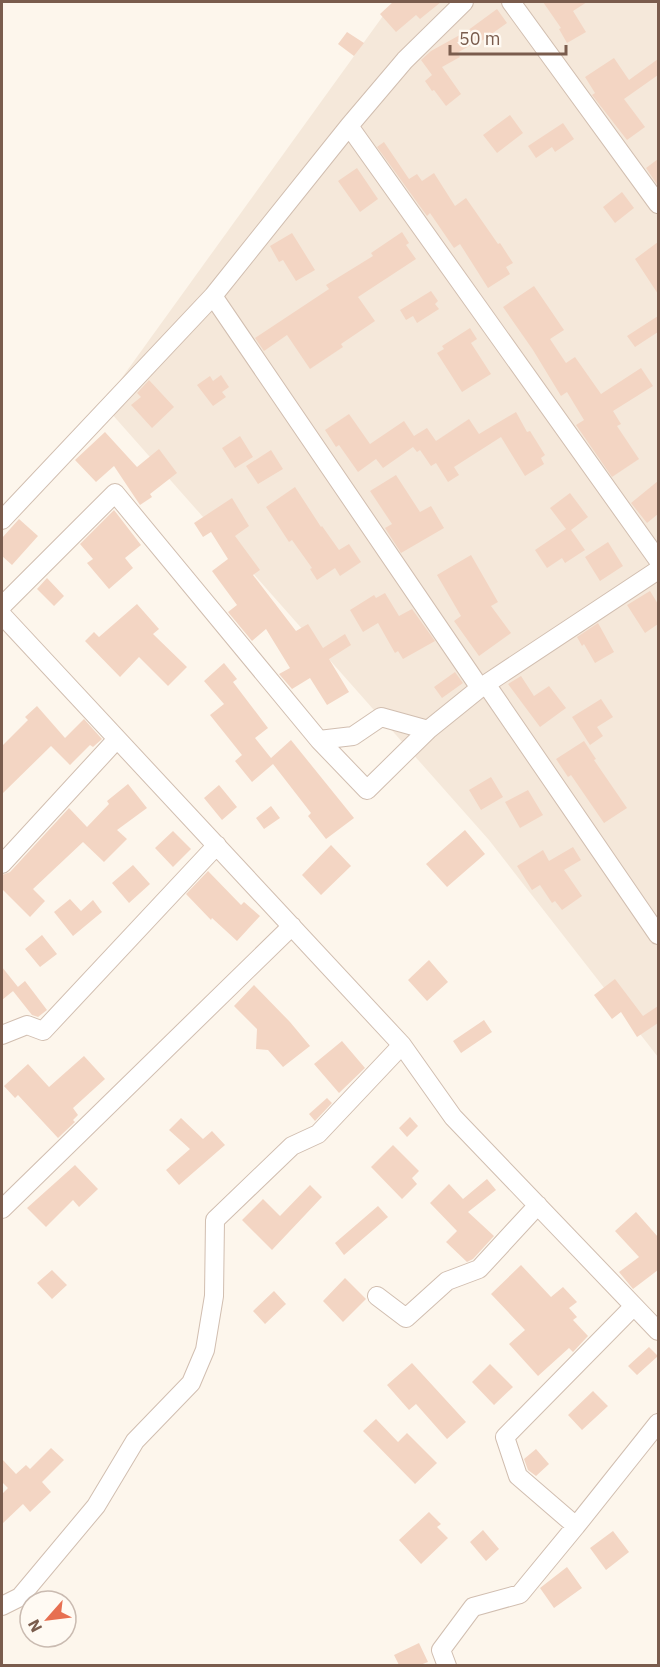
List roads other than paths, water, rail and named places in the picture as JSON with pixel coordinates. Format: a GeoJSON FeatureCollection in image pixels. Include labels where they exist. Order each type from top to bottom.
{"type":"FeatureCollection","features":[{"type":"Feature","properties":{"kind":"street"},"geometry":{"type":"LineString","coordinates":[[2,520],[213,296],[405,60],[464,2]]}},
{"type":"Feature","properties":{"kind":"street"},"geometry":{"type":"LineString","coordinates":[[511,2],[658,204]]}},
{"type":"Feature","properties":{"kind":"street"},"geometry":{"type":"LineString","coordinates":[[349,126],[658,560]]}},
{"type":"Feature","properties":{"kind":"street"},"geometry":{"type":"LineString","coordinates":[[213,296],[658,935]]}},
{"type":"Feature","properties":{"kind":"street"},"geometry":{"type":"LineString","coordinates":[[2,606],[115,493],[319,740],[367,789],[428,729],[483,686],[658,570]]}},
{"type":"Feature","properties":{"kind":"street"},"geometry":{"type":"LineString","coordinates":[[2,615],[402,1045],[453,1118],[658,1331]]}},
{"type":"Feature","properties":{"kind":"street"},"geometry":{"type":"LineString","coordinates":[[319,740],[353,736],[381,717],[428,729]]}},
{"type":"Feature","properties":{"kind":"street"},"geometry":{"type":"LineString","coordinates":[[2,864],[117,739]]}},
{"type":"Feature","properties":{"kind":"street"},"geometry":{"type":"LineString","coordinates":[[2,1035],[27,1024],[43,1031],[217,845]]}},
{"type":"Feature","properties":{"kind":"street"},"geometry":{"type":"LineString","coordinates":[[2,1209],[292,926]]}},
{"type":"Feature","properties":{"kind":"street"},"geometry":{"type":"LineString","coordinates":[[2,1606],[20,1597],[96,1506],[135,1441],[191,1383],[205,1350],[214,1296],[215,1220],[292,1146],[318,1134],[402,1045]]}},
{"type":"Feature","properties":{"kind":"street"},"geometry":{"type":"LineString","coordinates":[[377,1296],[406,1318],[447,1281],[479,1269],[538,1205]]}},
{"type":"Feature","properties":{"kind":"street"},"geometry":{"type":"LineString","coordinates":[[576,1526],[518,1476],[505,1437],[634,1306]]}},
{"type":"Feature","properties":{"kind":"street"},"geometry":{"type":"LineString","coordinates":[[447,1665],[441,1650],[473,1607],[520,1593],[658,1423]]}}]}
